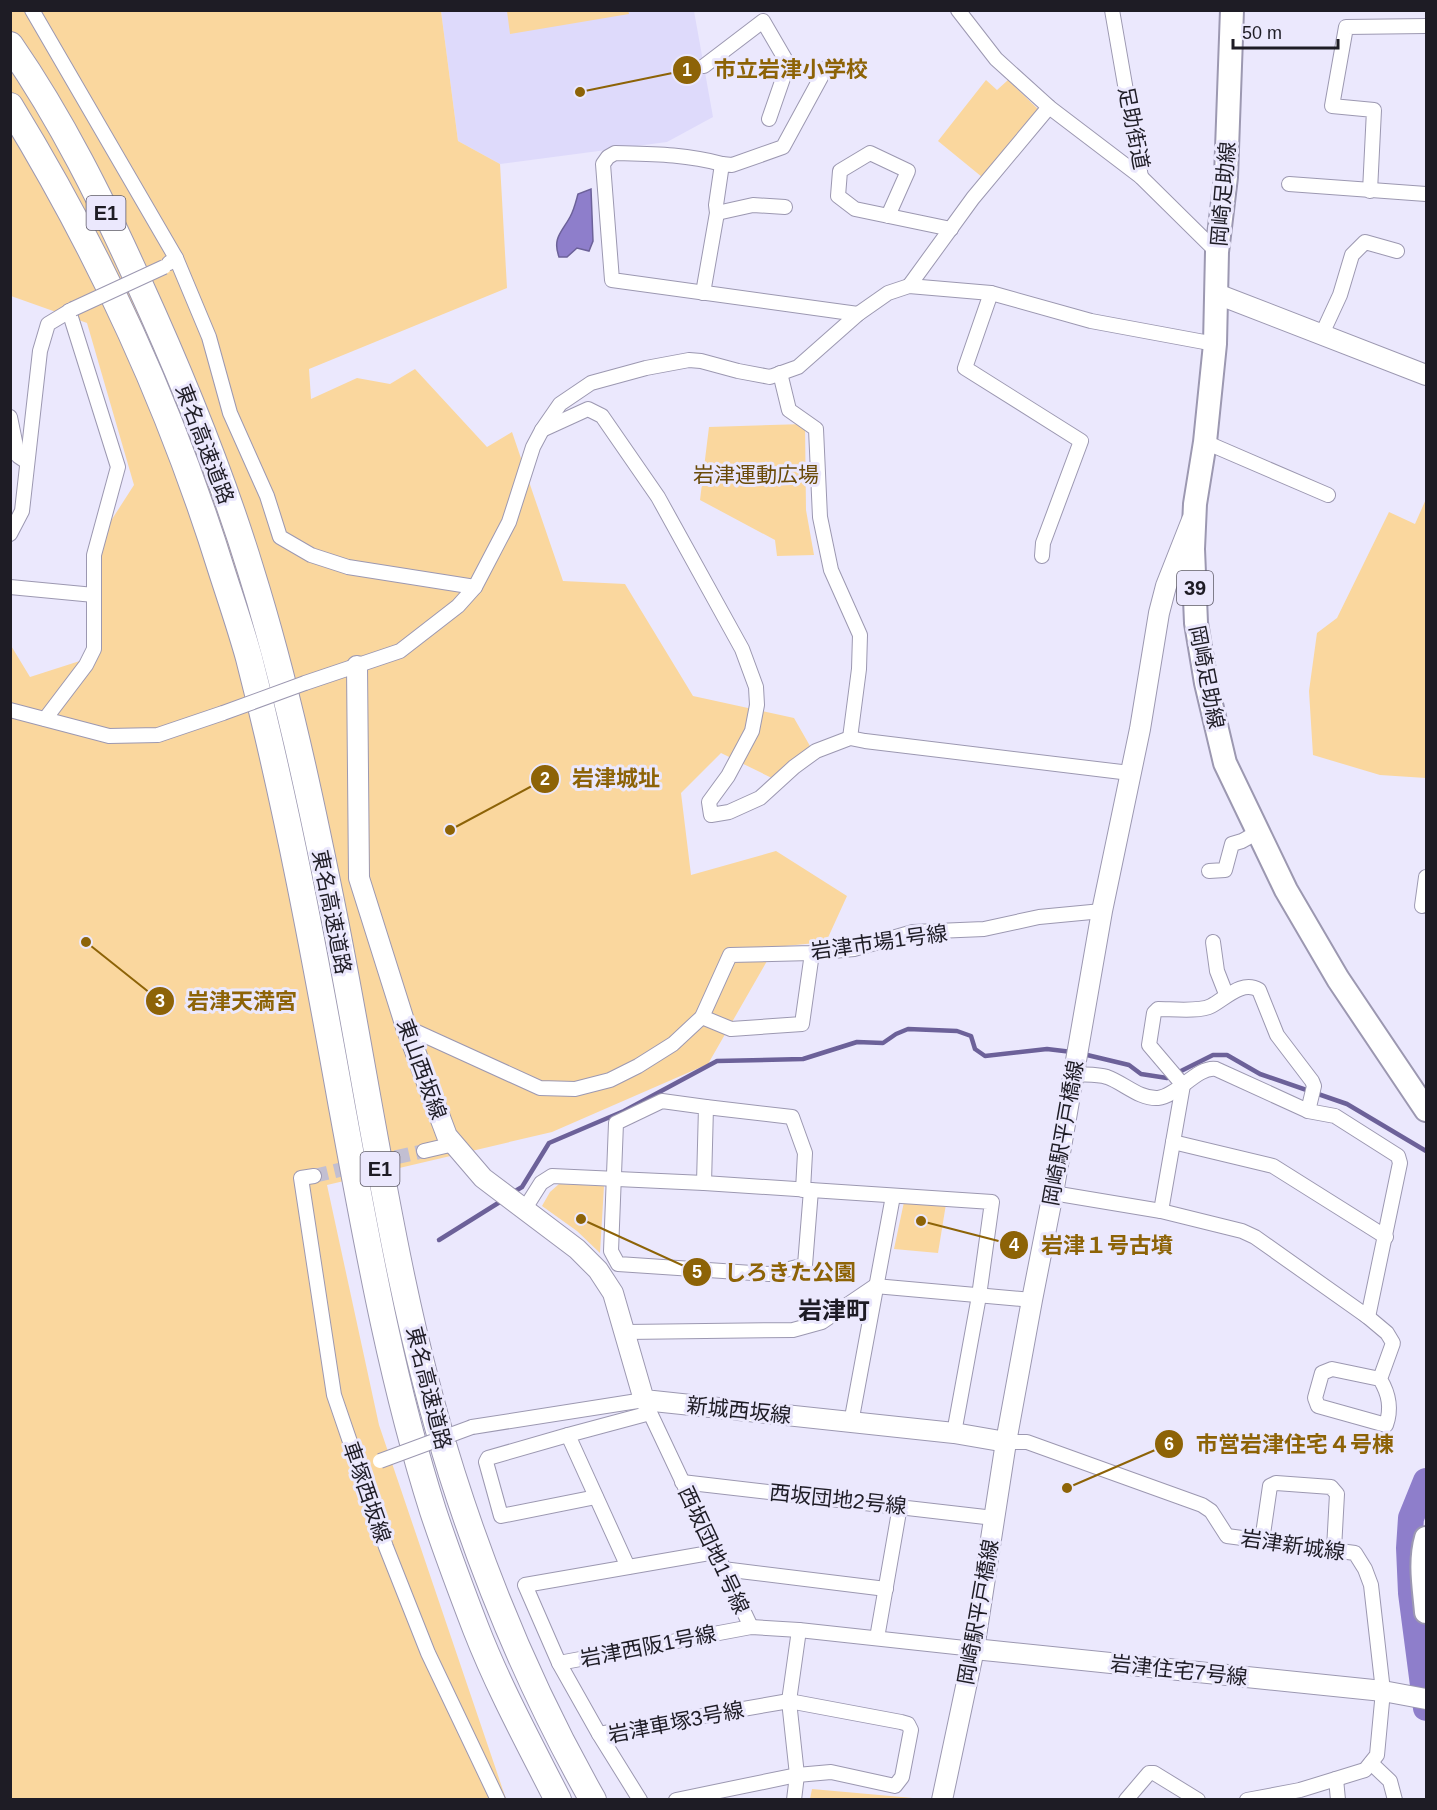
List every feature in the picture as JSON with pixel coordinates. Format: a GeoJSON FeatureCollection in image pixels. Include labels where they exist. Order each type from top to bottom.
{"type":"FeatureCollection","features":[{"type":"Feature","properties":{"kind":"highway","name":"東名高速道路"},"geometry":{"type":"LineString","coordinates":[[10,45],[28,70],[78,156],[124,251],[186,390],[252,573],[313,814],[409,1310],[450,1470],[499,1608],[529,1677],[593,1800]]}},
{"type":"Feature","properties":{"kind":"highway","name":"東名高速道路"},"geometry":{"type":"LineString","coordinates":[[10,106],[46,164],[99,263],[142,354],[180,446],[213,544],[248,653],[283,799],[316,965],[357,1195],[396,1378],[433,1510],[477,1632],[508,1702],[558,1800]]}},
{"type":"Feature","properties":{"kind":"main road","name":"岡崎足助線"},"geometry":{"type":"LineString","coordinates":[[1232,10],[1226,177],[1217,252],[1215,344],[1195,513],[1193,549],[1196,623],[1206,683],[1225,763],[1286,890],[1338,979],[1426,1110]]}},
{"type":"Feature","properties":{"kind":"main road"},"geometry":{"type":"LineString","coordinates":[[1426,1538],[1423,1549],[1426,1612]]}},
{"type":"Feature","properties":{"kind":"street"},"geometry":{"type":"LineString","coordinates":[[32,10],[176,258],[209,337],[230,413],[267,496],[280,537],[311,555],[348,567],[474,587]]}},
{"type":"Feature","properties":{"kind":"street"},"geometry":{"type":"LineString","coordinates":[[958,10],[996,60],[1049,107],[1141,177]]}},
{"type":"Feature","properties":{"kind":"street","name":"足助街道"},"geometry":{"type":"LineString","coordinates":[[1112,10],[1141,177],[1217,252]]}},
{"type":"Feature","properties":{"kind":"street"},"geometry":{"type":"LineString","coordinates":[[704,66],[768,16],[788,64],[769,119]]}},
{"type":"Feature","properties":{"kind":"street"},"geometry":{"type":"LineString","coordinates":[[1370,191],[1374,110],[1332,106],[1346,27],[1426,26]]}},
{"type":"Feature","properties":{"kind":"street"},"geometry":{"type":"LineString","coordinates":[[826,68],[783,147],[732,165],[669,154],[615,153],[608,157],[603,164],[612,280],[858,314]]}},
{"type":"Feature","properties":{"kind":"street"},"geometry":{"type":"LineString","coordinates":[[909,286],[973,198],[1049,107]]}},
{"type":"Feature","properties":{"kind":"street"},"geometry":{"type":"LineString","coordinates":[[888,216],[908,171],[870,153],[840,171],[838,196],[855,209],[888,216],[951,228]]}},
{"type":"Feature","properties":{"kind":"street"},"geometry":{"type":"LineString","coordinates":[[703,293],[717,213],[716,205],[722,164]]}},
{"type":"Feature","properties":{"kind":"street"},"geometry":{"type":"LineString","coordinates":[[1289,184],[1426,194]]}},
{"type":"Feature","properties":{"kind":"street"},"geometry":{"type":"LineString","coordinates":[[717,213],[753,205],[785,207]]}},
{"type":"Feature","properties":{"kind":"street"},"geometry":{"type":"LineString","coordinates":[[1322,334],[1340,295],[1352,255],[1365,242],[1397,252]]}},
{"type":"Feature","properties":{"kind":"street"},"geometry":{"type":"LineString","coordinates":[[10,534],[22,511],[40,351],[48,324],[71,310],[164,267],[176,258]]}},
{"type":"Feature","properties":{"kind":"street"},"geometry":{"type":"LineString","coordinates":[[10,710],[109,736],[158,735],[400,651],[458,606],[474,587],[509,522],[533,447],[560,404],[591,383],[646,368],[688,360],[770,377],[798,367],[858,314],[888,293],[909,286],[991,293],[1091,321],[1215,344]]}},
{"type":"Feature","properties":{"kind":"street"},"geometry":{"type":"LineString","coordinates":[[991,293],[965,368],[1081,441],[1043,543],[1042,556]]}},
{"type":"Feature","properties":{"kind":"street"},"geometry":{"type":"LineString","coordinates":[[1217,294],[1426,375]]}},
{"type":"Feature","properties":{"kind":"street"},"geometry":{"type":"LineString","coordinates":[[45,719],[86,665],[94,649],[94,555],[118,467],[71,310]]}},
{"type":"Feature","properties":{"kind":"street"},"geometry":{"type":"LineString","coordinates":[[780,373],[789,410],[816,429],[820,517],[831,570],[860,635],[860,669],[850,738]]}},
{"type":"Feature","properties":{"kind":"street"},"geometry":{"type":"LineString","coordinates":[[542,430],[588,409],[602,416],[658,497],[742,649],[756,687],[757,705],[752,731],[728,776],[709,802],[711,815],[729,812],[760,798],[816,751],[850,738],[1130,773]]}},
{"type":"Feature","properties":{"kind":"street"},"geometry":{"type":"LineString","coordinates":[[10,417],[18,456],[27,462]]}},
{"type":"Feature","properties":{"kind":"street"},"geometry":{"type":"LineString","coordinates":[[1205,442],[1328,495]]}},
{"type":"Feature","properties":{"kind":"street","name":"岡崎駅平戸橋線"},"geometry":{"type":"LineString","coordinates":[[942,1796],[974,1649],[1006,1442],[1053,1193],[1102,911],[1140,729],[1162,604],[1166,586],[1195,513]]}},
{"type":"Feature","properties":{"kind":"street"},"geometry":{"type":"LineString","coordinates":[[10,587],[94,595]]}},
{"type":"Feature","properties":{"kind":"street","name":"東山西坂線"},"geometry":{"type":"LineString","coordinates":[[357,666],[359,878],[406,1027],[447,1136],[483,1178],[578,1249],[598,1270],[613,1293],[647,1406]]}},
{"type":"Feature","properties":{"kind":"street"},"geometry":{"type":"LineString","coordinates":[[1209,871],[1225,870],[1232,844],[1258,832]]}},
{"type":"Feature","properties":{"kind":"street"},"geometry":{"type":"LineString","coordinates":[[1422,906],[1426,877]]}},
{"type":"Feature","properties":{"kind":"street","name":"岩津市場1号線"},"geometry":{"type":"LineString","coordinates":[[406,1027],[540,1088],[575,1089],[610,1080],[673,1044],[702,1017],[730,955],[812,953],[854,949],[913,932],[984,929],[1039,917],[1102,911]]}},
{"type":"Feature","properties":{"kind":"street"},"geometry":{"type":"LineString","coordinates":[[1213,942],[1217,971],[1226,994]]}},
{"type":"Feature","properties":{"kind":"street"},"geometry":{"type":"LineString","coordinates":[[702,1017],[731,1029],[802,1024],[812,953]]}},
{"type":"Feature","properties":{"kind":"street"},"geometry":{"type":"LineString","coordinates":[[1183,1085],[1149,1045],[1155,1013],[1158,1009],[1204,1008],[1226,994],[1249,987],[1259,990],[1277,1035],[1312,1081],[1314,1086],[1308,1111]]}},
{"type":"Feature","properties":{"kind":"street"},"geometry":{"type":"LineString","coordinates":[[1053,1193],[1161,1211],[1242,1231],[1368,1317],[1400,1163],[1398,1156],[1335,1116],[1308,1111],[1212,1068],[1164,1096],[1146,1097],[1105,1077],[1074,1074]]}},
{"type":"Feature","properties":{"kind":"street"},"geometry":{"type":"LineString","coordinates":[[1161,1211],[1183,1085]]}},
{"type":"Feature","properties":{"kind":"street"},"geometry":{"type":"LineString","coordinates":[[662,1101],[706,1107],[792,1117],[805,1153],[807,1190],[805,1266],[769,1274],[618,1264],[611,1251],[616,1122],[662,1101]]}},
{"type":"Feature","properties":{"kind":"street"},"geometry":{"type":"LineString","coordinates":[[704,1183],[706,1107]]}},
{"type":"Feature","properties":{"kind":"street"},"geometry":{"type":"LineString","coordinates":[[1173,1142],[1273,1166],[1386,1237]]}},
{"type":"Feature","properties":{"kind":"street"},"geometry":{"type":"LineString","coordinates":[[424,1151],[454,1144]]}},
{"type":"Feature","properties":{"kind":"street","name":"車塚西坂線"},"geometry":{"type":"LineString","coordinates":[[314,1176],[301,1178],[334,1395],[386,1548],[428,1653],[498,1800]]}},
{"type":"Feature","properties":{"kind":"street"},"geometry":{"type":"LineString","coordinates":[[524,1210],[541,1183],[552,1176],[704,1183],[993,1202],[979,1296],[954,1433]]}},
{"type":"Feature","properties":{"kind":"street"},"geometry":{"type":"LineString","coordinates":[[851,1423],[893,1196]]}},
{"type":"Feature","properties":{"kind":"street"},"geometry":{"type":"LineString","coordinates":[[626,1332],[793,1330],[822,1322],[875,1286],[1032,1300]]}},
{"type":"Feature","properties":{"kind":"street"},"geometry":{"type":"LineString","coordinates":[[1362,1312],[1387,1333],[1393,1343],[1380,1379]]}},
{"type":"Feature","properties":{"kind":"street"},"geometry":{"type":"LineString","coordinates":[[1332,1369],[1380,1379],[1388,1391],[1390,1406],[1386,1425],[1318,1406],[1316,1398],[1322,1373],[1332,1369]]}},
{"type":"Feature","properties":{"kind":"street"},"geometry":{"type":"LineString","coordinates":[[596,1497],[501,1516],[486,1462],[488,1458],[568,1435],[647,1406]]}},
{"type":"Feature","properties":{"kind":"street","name":"新城西坂線"},"geometry":{"type":"LineString","coordinates":[[358,1469],[472,1427],[647,1406],[954,1433],[1006,1442]]}},
{"type":"Feature","properties":{"kind":"street","name":"西坂団地1号線"},"geometry":{"type":"LineString","coordinates":[[647,1406],[751,1626],[974,1649]]}},
{"type":"Feature","properties":{"kind":"street"},"geometry":{"type":"LineString","coordinates":[[568,1435],[628,1567],[716,1552]]}},
{"type":"Feature","properties":{"kind":"street","name":"岩津新城線"},"geometry":{"type":"LineString","coordinates":[[1006,1442],[1027,1442],[1202,1504],[1211,1511],[1227,1536],[1355,1553],[1371,1585],[1383,1691]]}},
{"type":"Feature","properties":{"kind":"street","name":"西坂団地2号線"},"geometry":{"type":"LineString","coordinates":[[682,1482],[994,1518]]}},
{"type":"Feature","properties":{"kind":"street"},"geometry":{"type":"LineString","coordinates":[[1262,1541],[1270,1486],[1276,1483],[1331,1487],[1338,1494],[1334,1549]]}},
{"type":"Feature","properties":{"kind":"street"},"geometry":{"type":"LineString","coordinates":[[878,1638],[900,1506]]}},
{"type":"Feature","properties":{"kind":"street","name":"岩津西阪1号線"},"geometry":{"type":"LineString","coordinates":[[628,1567],[525,1585],[559,1663],[751,1626]]}},
{"type":"Feature","properties":{"kind":"street"},"geometry":{"type":"LineString","coordinates":[[723,1569],[886,1589]]}},
{"type":"Feature","properties":{"kind":"street"},"geometry":{"type":"LineString","coordinates":[[794,1800],[797,1775],[789,1701],[800,1630]]}},
{"type":"Feature","properties":{"kind":"street","name":"岩津住宅7号線"},"geometry":{"type":"LineString","coordinates":[[974,1649],[1383,1691],[1426,1699]]}},
{"type":"Feature","properties":{"kind":"street"},"geometry":{"type":"LineString","coordinates":[[559,1663],[599,1734]]}},
{"type":"Feature","properties":{"kind":"street"},"geometry":{"type":"LineString","coordinates":[[1247,1800],[1300,1791],[1365,1770],[1377,1755],[1383,1691]]}},
{"type":"Feature","properties":{"kind":"street"},"geometry":{"type":"LineString","coordinates":[[676,1800],[797,1775],[831,1772],[895,1785],[902,1777],[911,1730],[908,1724],[789,1701]]}},
{"type":"Feature","properties":{"kind":"street","name":"岩津車塚3号線"},"geometry":{"type":"LineString","coordinates":[[640,1800],[599,1734],[789,1701]]}},
{"type":"Feature","properties":{"kind":"street"},"geometry":{"type":"LineString","coordinates":[[1371,1763],[1390,1781],[1395,1800]]}},
{"type":"Feature","properties":{"kind":"street"},"geometry":{"type":"LineString","coordinates":[[1126,1800],[1149,1773],[1154,1773],[1198,1800]]}},
{"type":"Feature","properties":{"kind":"street"},"geometry":{"type":"LineString","coordinates":[[1336,1779],[1338,1800]]}},
{"type":"Feature","properties":{"kind":"shaded area"},"geometry":{"type":"Polygon","coordinates":[[[441,11],[694,11],[713,117],[667,142],[500,164],[458,141],[441,11]]]}},
{"type":"Feature","properties":{"kind":"shaded area"},"geometry":{"type":"Polygon","coordinates":[[[591,189],[593,241],[589,251],[577,248],[567,257],[559,257],[557,240],[575,206],[578,194],[591,189]]]}},
{"type":"Feature","properties":{"kind":"green space"},"geometry":{"type":"Polygon","coordinates":[[[628,10],[629,14],[510,34],[507,11],[628,10]]]}},
{"type":"Feature","properties":{"kind":"green space"},"geometry":{"type":"Polygon","coordinates":[[[11,11],[441,11],[458,141],[500,164],[507,288],[309,369],[311,399],[357,378],[390,384],[415,369],[487,447],[512,432],[563,581],[625,584],[693,696],[794,718],[814,753],[778,781],[721,753],[681,793],[691,875],[776,851],[847,896],[826,942],[775,947],[708,1064],[552,1132],[327,1185],[379,1425],[506,1799],[11,1799],[10,644],[30,677],[86,659],[89,555],[134,485],[87,323],[11,296],[11,11]]]}},
{"type":"Feature","properties":{"kind":"green space"},"geometry":{"type":"Polygon","coordinates":[[[986,80],[997,90],[1008,80],[1041,112],[982,177],[938,141],[986,80]]]}},
{"type":"Feature","properties":{"kind":"green space","name":"岩津運動広場"},"geometry":{"type":"Polygon","coordinates":[[[805,424],[806,510],[814,555],[777,556],[775,540],[700,500],[709,427],[805,424]]]}},
{"type":"Feature","properties":{"kind":"green space"},"geometry":{"type":"Polygon","coordinates":[[[1426,499],[1426,778],[1380,775],[1313,755],[1309,691],[1317,633],[1337,618],[1389,512],[1415,524],[1426,499]]]}},
{"type":"Feature","properties":{"kind":"green space"},"geometry":{"type":"Polygon","coordinates":[[[559,1184],[604,1186],[600,1253],[577,1231],[542,1206],[550,1192],[559,1184]]]}},
{"type":"Feature","properties":{"kind":"green space"},"geometry":{"type":"Polygon","coordinates":[[[904,1202],[946,1204],[938,1253],[894,1249],[904,1202]]]}},
{"type":"Feature","properties":{"kind":"green space"},"geometry":{"type":"Polygon","coordinates":[[[812,1789],[924,1799],[810,1799],[812,1789]]]}},
{"type":"Feature","properties":{"kind":"waterway"},"geometry":{"type":"LineString","coordinates":[[512,1193],[522,1187],[549,1143],[624,1111],[717,1061],[803,1059],[857,1042],[883,1043],[908,1029],[957,1031],[971,1036],[975,1049],[985,1056],[1047,1049],[1072,1052]]}},
{"type":"Feature","properties":{"kind":"waterway"},"geometry":{"type":"LineString","coordinates":[[1083,1054],[1129,1065],[1141,1074],[1167,1078],[1213,1055],[1227,1055],[1260,1074],[1347,1104],[1426,1151]]}},
{"type":"Feature","properties":{"kind":"waterway"},"geometry":{"type":"LineString","coordinates":[[439,1240],[503,1200]]}},
{"type":"Feature","properties":{"kind":"waterway"},"geometry":{"type":"LineString","coordinates":[[1426,1481],[1411,1518],[1409,1548],[1411,1593],[1426,1708]]}},
{"type":"Feature","properties":{"kind":"tunnel"},"geometry":{"type":"LineString","coordinates":[[375,1162],[424,1151]]}},
{"type":"Feature","properties":{"kind":"tunnel"},"geometry":{"type":"LineString","coordinates":[[314,1176],[356,1166]]}},
{"type":"Feature","properties":{"kind":"place","name":"市立岩津小学校"},"geometry":{"type":"Point","coordinates":[580,92]}},
{"type":"Feature","properties":{"kind":"place","name":"岩津城址"},"geometry":{"type":"Point","coordinates":[450,830]}},
{"type":"Feature","properties":{"kind":"place","name":"岩津天満宮"},"geometry":{"type":"Point","coordinates":[86,942]}},
{"type":"Feature","properties":{"kind":"place","name":"しろきた公園"},"geometry":{"type":"Point","coordinates":[581,1219]}},
{"type":"Feature","properties":{"kind":"place","name":"岩津１号古墳"},"geometry":{"type":"Point","coordinates":[921,1221]}},
{"type":"Feature","properties":{"kind":"place","name":"市営岩津住宅４号棟"},"geometry":{"type":"Point","coordinates":[1067,1488]}},
{"type":"Feature","properties":{"kind":"district","name":"岩津町"},"geometry":{"type":"Point","coordinates":[834,1310]}}]}
